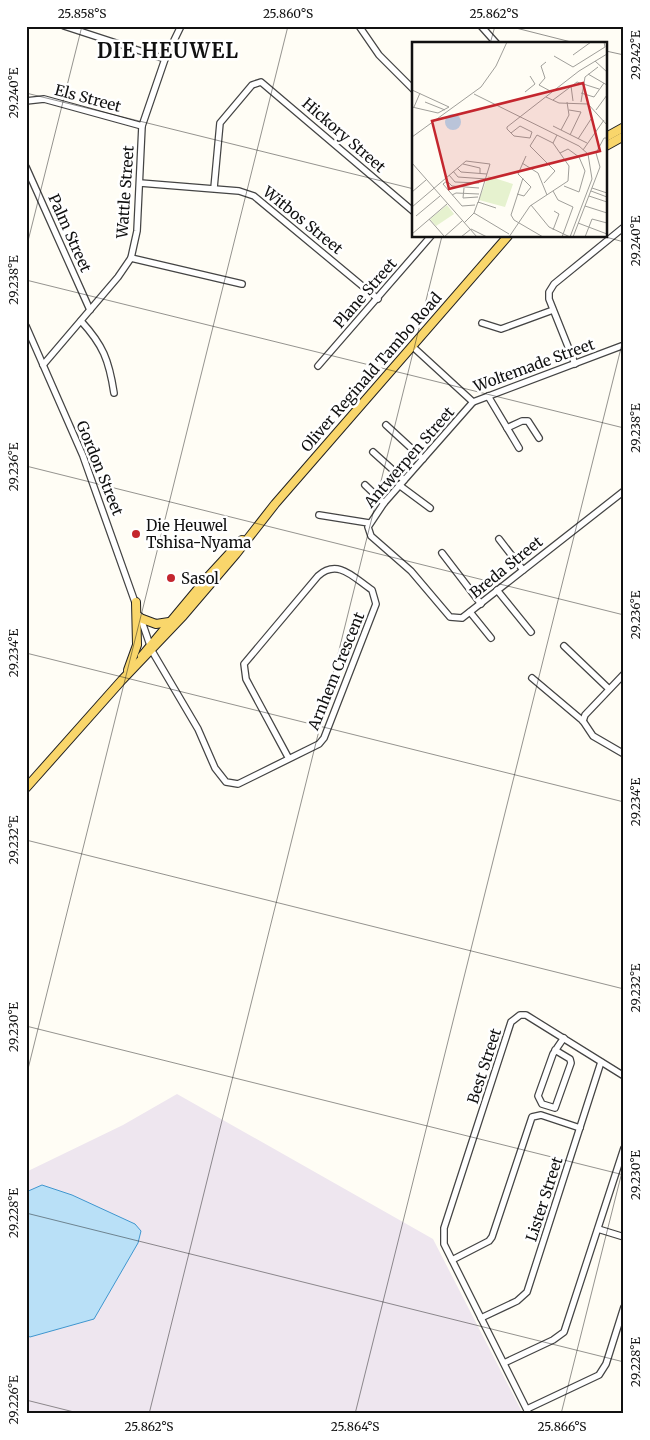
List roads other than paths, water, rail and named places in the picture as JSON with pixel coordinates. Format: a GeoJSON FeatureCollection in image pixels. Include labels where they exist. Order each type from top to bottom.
{"type":"FeatureCollection","features":[{"type":"Feature","properties":{"kind":"main road"},"geometry":{"type":"LineString","coordinates":[[608,136],[624,127]]}},
{"type":"Feature","properties":{"kind":"main road"},"geometry":{"type":"LineString","coordinates":[[608,145],[624,136]]}},
{"type":"Feature","properties":{"kind":"main road","name":"Oliver Reginald Tambo Road"},"geometry":{"type":"LineString","coordinates":[[26,788],[236,554],[256,527],[506,238]]}},
{"type":"Feature","properties":{"kind":"main road","name":"Oliver Reginald Tambo Road"},"geometry":{"type":"LineString","coordinates":[[151,648],[170,621],[232,550],[256,527]]}},
{"type":"Feature","properties":{"kind":"main road"},"geometry":{"type":"LineString","coordinates":[[122,680],[133,660],[137,645],[136,602]]}},
{"type":"Feature","properties":{"kind":"main road"},"geometry":{"type":"LineString","coordinates":[[140,618],[159,625],[170,621]]}},
{"type":"Feature","properties":{"kind":"street"},"geometry":{"type":"LineString","coordinates":[[64,26],[165,59]]}},
{"type":"Feature","properties":{"kind":"street"},"geometry":{"type":"LineString","coordinates":[[85,34],[88,26]]}},
{"type":"Feature","properties":{"kind":"street","name":"Wattle Street"},"geometry":{"type":"LineString","coordinates":[[43,365],[118,277],[131,258],[137,231],[142,126],[165,59],[181,26]]}},
{"type":"Feature","properties":{"kind":"street"},"geometry":{"type":"LineString","coordinates":[[359,26],[379,54],[412,88]]}},
{"type":"Feature","properties":{"kind":"street"},"geometry":{"type":"LineString","coordinates":[[481,26],[495,42]]}},
{"type":"Feature","properties":{"kind":"street","name":"Hickory Street"},"geometry":{"type":"LineString","coordinates":[[214,188],[220,124],[255,83],[265,84],[412,210]]}},
{"type":"Feature","properties":{"kind":"street","name":"Els Street"},"geometry":{"type":"LineString","coordinates":[[26,101],[44,99],[142,126]]}},
{"type":"Feature","properties":{"kind":"street","name":"Palm Street"},"geometry":{"type":"LineString","coordinates":[[26,166],[90,310]]}},
{"type":"Feature","properties":{"kind":"street","name":"Witbos Street"},"geometry":{"type":"LineString","coordinates":[[140,183],[214,188],[239,191],[254,196],[378,298]]}},
{"type":"Feature","properties":{"kind":"street"},"geometry":{"type":"LineString","coordinates":[[574,364],[548,296],[554,284],[624,227]]}},
{"type":"Feature","properties":{"kind":"street","name":"Plane Street"},"geometry":{"type":"LineString","coordinates":[[318,366],[429,238]]}},
{"type":"Feature","properties":{"kind":"street"},"geometry":{"type":"LineString","coordinates":[[131,258],[242,284]]}},
{"type":"Feature","properties":{"kind":"street"},"geometry":{"type":"LineString","coordinates":[[482,324],[501,329],[553,310]]}},
{"type":"Feature","properties":{"kind":"street"},"geometry":{"type":"LineString","coordinates":[[81,321],[95,336],[104,352],[110,368],[114,393]]}},
{"type":"Feature","properties":{"kind":"street","name":"Gordon Street"},"geometry":{"type":"LineString","coordinates":[[26,326],[84,456],[151,648],[198,730],[214,768],[226,782],[232,784]]}},
{"type":"Feature","properties":{"kind":"street","name":"Woltemade Street"},"geometry":{"type":"LineString","coordinates":[[412,346],[473,402],[624,345]]}},
{"type":"Feature","properties":{"kind":"street"},"geometry":{"type":"LineString","coordinates":[[488,396],[519,448]]}},
{"type":"Feature","properties":{"kind":"street","name":"Antwerpen Street"},"geometry":{"type":"LineString","coordinates":[[411,571],[371,536],[369,523],[384,503],[473,402]]}},
{"type":"Feature","properties":{"kind":"street"},"geometry":{"type":"LineString","coordinates":[[507,428],[522,421],[528,421],[539,438]]}},
{"type":"Feature","properties":{"kind":"street"},"geometry":{"type":"LineString","coordinates":[[386,425],[423,459]]}},
{"type":"Feature","properties":{"kind":"street"},"geometry":{"type":"LineString","coordinates":[[373,452],[404,480]]}},
{"type":"Feature","properties":{"kind":"street"},"geometry":{"type":"LineString","coordinates":[[365,485],[384,503]]}},
{"type":"Feature","properties":{"kind":"street"},"geometry":{"type":"LineString","coordinates":[[399,486],[430,508]]}},
{"type":"Feature","properties":{"kind":"street","name":"Breda Street"},"geometry":{"type":"LineString","coordinates":[[411,571],[450,617],[459,619],[624,491]]}},
{"type":"Feature","properties":{"kind":"street"},"geometry":{"type":"LineString","coordinates":[[319,515],[369,523]]}},
{"type":"Feature","properties":{"kind":"street"},"geometry":{"type":"LineString","coordinates":[[499,539],[523,570]]}},
{"type":"Feature","properties":{"kind":"street"},"geometry":{"type":"LineString","coordinates":[[442,553],[480,604]]}},
{"type":"Feature","properties":{"kind":"street","name":"Arnhem Crescent"},"geometry":{"type":"LineString","coordinates":[[232,784],[246,781],[288,757],[319,744],[324,738],[376,604],[372,590],[344,571],[333,567],[318,576],[246,660],[244,668],[246,679],[288,757]]}},
{"type":"Feature","properties":{"kind":"street"},"geometry":{"type":"LineString","coordinates":[[497,590],[531,632]]}},
{"type":"Feature","properties":{"kind":"street"},"geometry":{"type":"LineString","coordinates":[[470,612],[491,638]]}},
{"type":"Feature","properties":{"kind":"street"},"geometry":{"type":"LineString","coordinates":[[564,646],[609,689]]}},
{"type":"Feature","properties":{"kind":"street"},"geometry":{"type":"LineString","coordinates":[[583,722],[585,715],[624,674]]}},
{"type":"Feature","properties":{"kind":"street"},"geometry":{"type":"LineString","coordinates":[[532,678],[583,722],[593,736],[624,754]]}},
{"type":"Feature","properties":{"kind":"street","name":"Best Street"},"geometry":{"type":"LineString","coordinates":[[452,1260],[444,1244],[444,1228],[511,1022],[520,1015],[526,1015],[624,1076]]}},
{"type":"Feature","properties":{"kind":"street"},"geometry":{"type":"LineString","coordinates":[[555,1050],[570,1059],[572,1063],[555,1108],[542,1104],[538,1096],[555,1050],[564,1038]]}},
{"type":"Feature","properties":{"kind":"street","name":"Lister Street"},"geometry":{"type":"LineString","coordinates":[[481,1318],[521,1299],[527,1292],[601,1062]]}},
{"type":"Feature","properties":{"kind":"street"},"geometry":{"type":"LineString","coordinates":[[580,1128],[542,1115],[532,1117],[492,1237],[489,1241],[452,1260],[528,1411],[599,1375],[606,1364],[624,1307]]}},
{"type":"Feature","properties":{"kind":"street"},"geometry":{"type":"LineString","coordinates":[[504,1363],[553,1340],[564,1332],[624,1148]]}},
{"type":"Feature","properties":{"kind":"street"},"geometry":{"type":"LineString","coordinates":[[598,1229],[624,1237]]}},
{"type":"Feature","properties":{"kind":"water"},"geometry":{"type":"Polygon","coordinates":[[[42,1185],[72,1195],[135,1224],[141,1231],[138,1243],[94,1319],[30,1337],[26,1335],[26,1192],[42,1185]]]}},
{"type":"Feature","properties":{"kind":"place","name":"Die Heuwel Tshisa-Nyama"},"geometry":{"type":"Point","coordinates":[136,534]}},
{"type":"Feature","properties":{"kind":"place","name":"Sasol"},"geometry":{"type":"Point","coordinates":[171,578]}},
{"type":"Feature","properties":{"kind":"district","name":"DIE HEUWEL"},"geometry":{"type":"Point","coordinates":[168,50]}}]}
